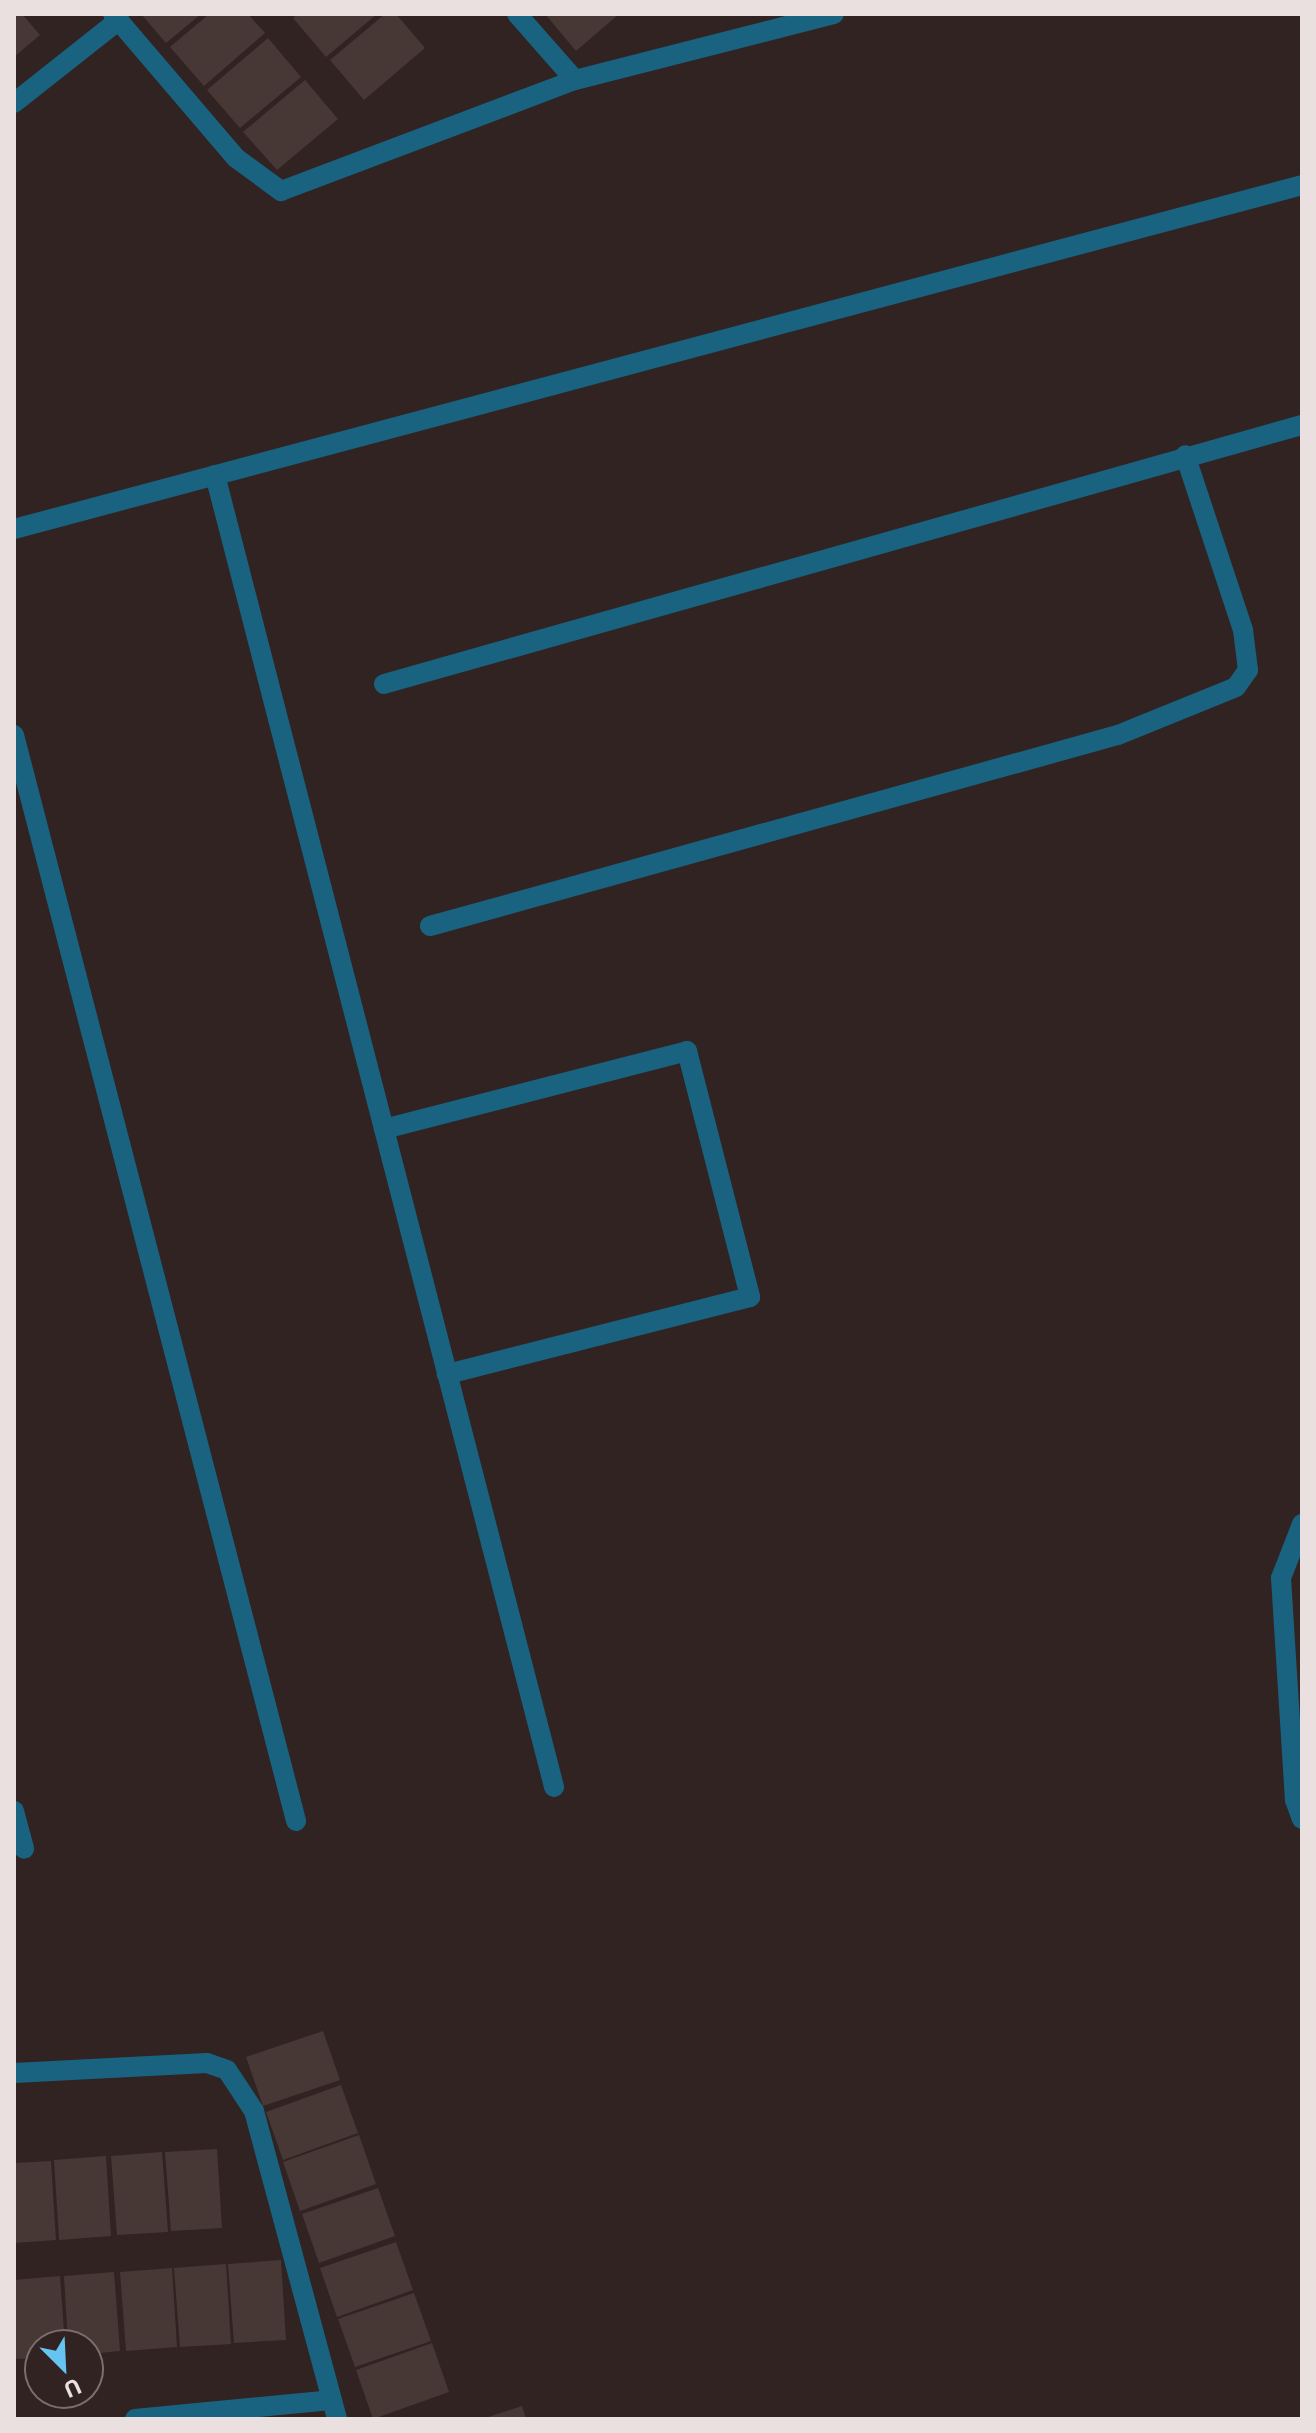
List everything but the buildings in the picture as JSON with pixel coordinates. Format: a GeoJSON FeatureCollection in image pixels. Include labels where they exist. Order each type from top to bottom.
{"type":"FeatureCollection","features":[{"type":"Feature","properties":{"kind":"street"},"geometry":{"type":"LineString","coordinates":[[517,14],[575,80]]}},
{"type":"Feature","properties":{"kind":"street"},"geometry":{"type":"LineString","coordinates":[[14,103],[116,17],[236,158],[281,191],[575,80],[834,14]]}},
{"type":"Feature","properties":{"kind":"street"},"geometry":{"type":"LineString","coordinates":[[14,529],[1302,185]]}},
{"type":"Feature","properties":{"kind":"street"},"geometry":{"type":"LineString","coordinates":[[384,684],[1185,455],[1302,425]]}},
{"type":"Feature","properties":{"kind":"street"},"geometry":{"type":"LineString","coordinates":[[430,926],[1118,735],[1236,687],[1248,670],[1243,630],[1185,455]]}},
{"type":"Feature","properties":{"kind":"street"},"geometry":{"type":"LineString","coordinates":[[215,475],[554,1787]]}},
{"type":"Feature","properties":{"kind":"street"},"geometry":{"type":"LineString","coordinates":[[14,735],[296,1821]]}},
{"type":"Feature","properties":{"kind":"street"},"geometry":{"type":"LineString","coordinates":[[384,1129],[687,1051],[750,1297],[447,1374]]}},
{"type":"Feature","properties":{"kind":"street"},"geometry":{"type":"LineString","coordinates":[[1302,1524],[1281,1578],[1294,1785],[1302,1819]]}},
{"type":"Feature","properties":{"kind":"street"},"geometry":{"type":"LineString","coordinates":[[14,1811],[24,1849]]}},
{"type":"Feature","properties":{"kind":"street"},"geometry":{"type":"LineString","coordinates":[[14,2073],[207,2063],[227,2070],[254,2111],[334,2410],[135,2419]]}}]}
